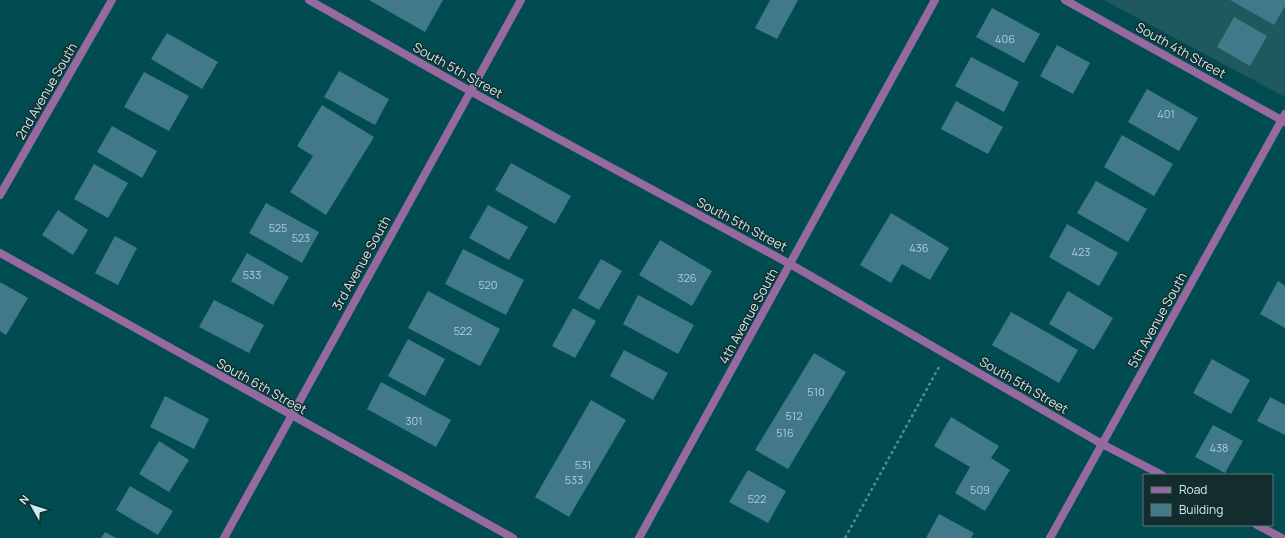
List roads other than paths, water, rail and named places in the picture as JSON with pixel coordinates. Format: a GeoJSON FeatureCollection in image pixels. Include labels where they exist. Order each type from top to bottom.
{"type":"FeatureCollection","features":[{"type":"Feature","properties":{"kind":"street","name":"2nd Avenue South"},"geometry":{"type":"LineString","coordinates":[[0,195],[112,0]]}},
{"type":"Feature","properties":{"kind":"street","name":"South 5th Street"},"geometry":{"type":"LineString","coordinates":[[309,0],[470,91],[790,264],[1102,444],[1160,474]]}},
{"type":"Feature","properties":{"kind":"street","name":"3rd Avenue South"},"geometry":{"type":"LineString","coordinates":[[224,538],[290,415],[521,0]]}},
{"type":"Feature","properties":{"kind":"street","name":"4th Avenue South"},"geometry":{"type":"LineString","coordinates":[[639,538],[935,0]]}},
{"type":"Feature","properties":{"kind":"street","name":"South 4th Street"},"geometry":{"type":"LineString","coordinates":[[1065,0],[1284,119]]}},
{"type":"Feature","properties":{"kind":"street","name":"5th Avenue South"},"geometry":{"type":"LineString","coordinates":[[1050,538],[1284,119]]}},
{"type":"Feature","properties":{"kind":"street","name":"South 6th Street"},"geometry":{"type":"LineString","coordinates":[[0,254],[513,538]]}},
{"type":"Feature","properties":{"kind":"street"},"geometry":{"type":"LineString","coordinates":[[1259,526],[1282,538]]}}]}
